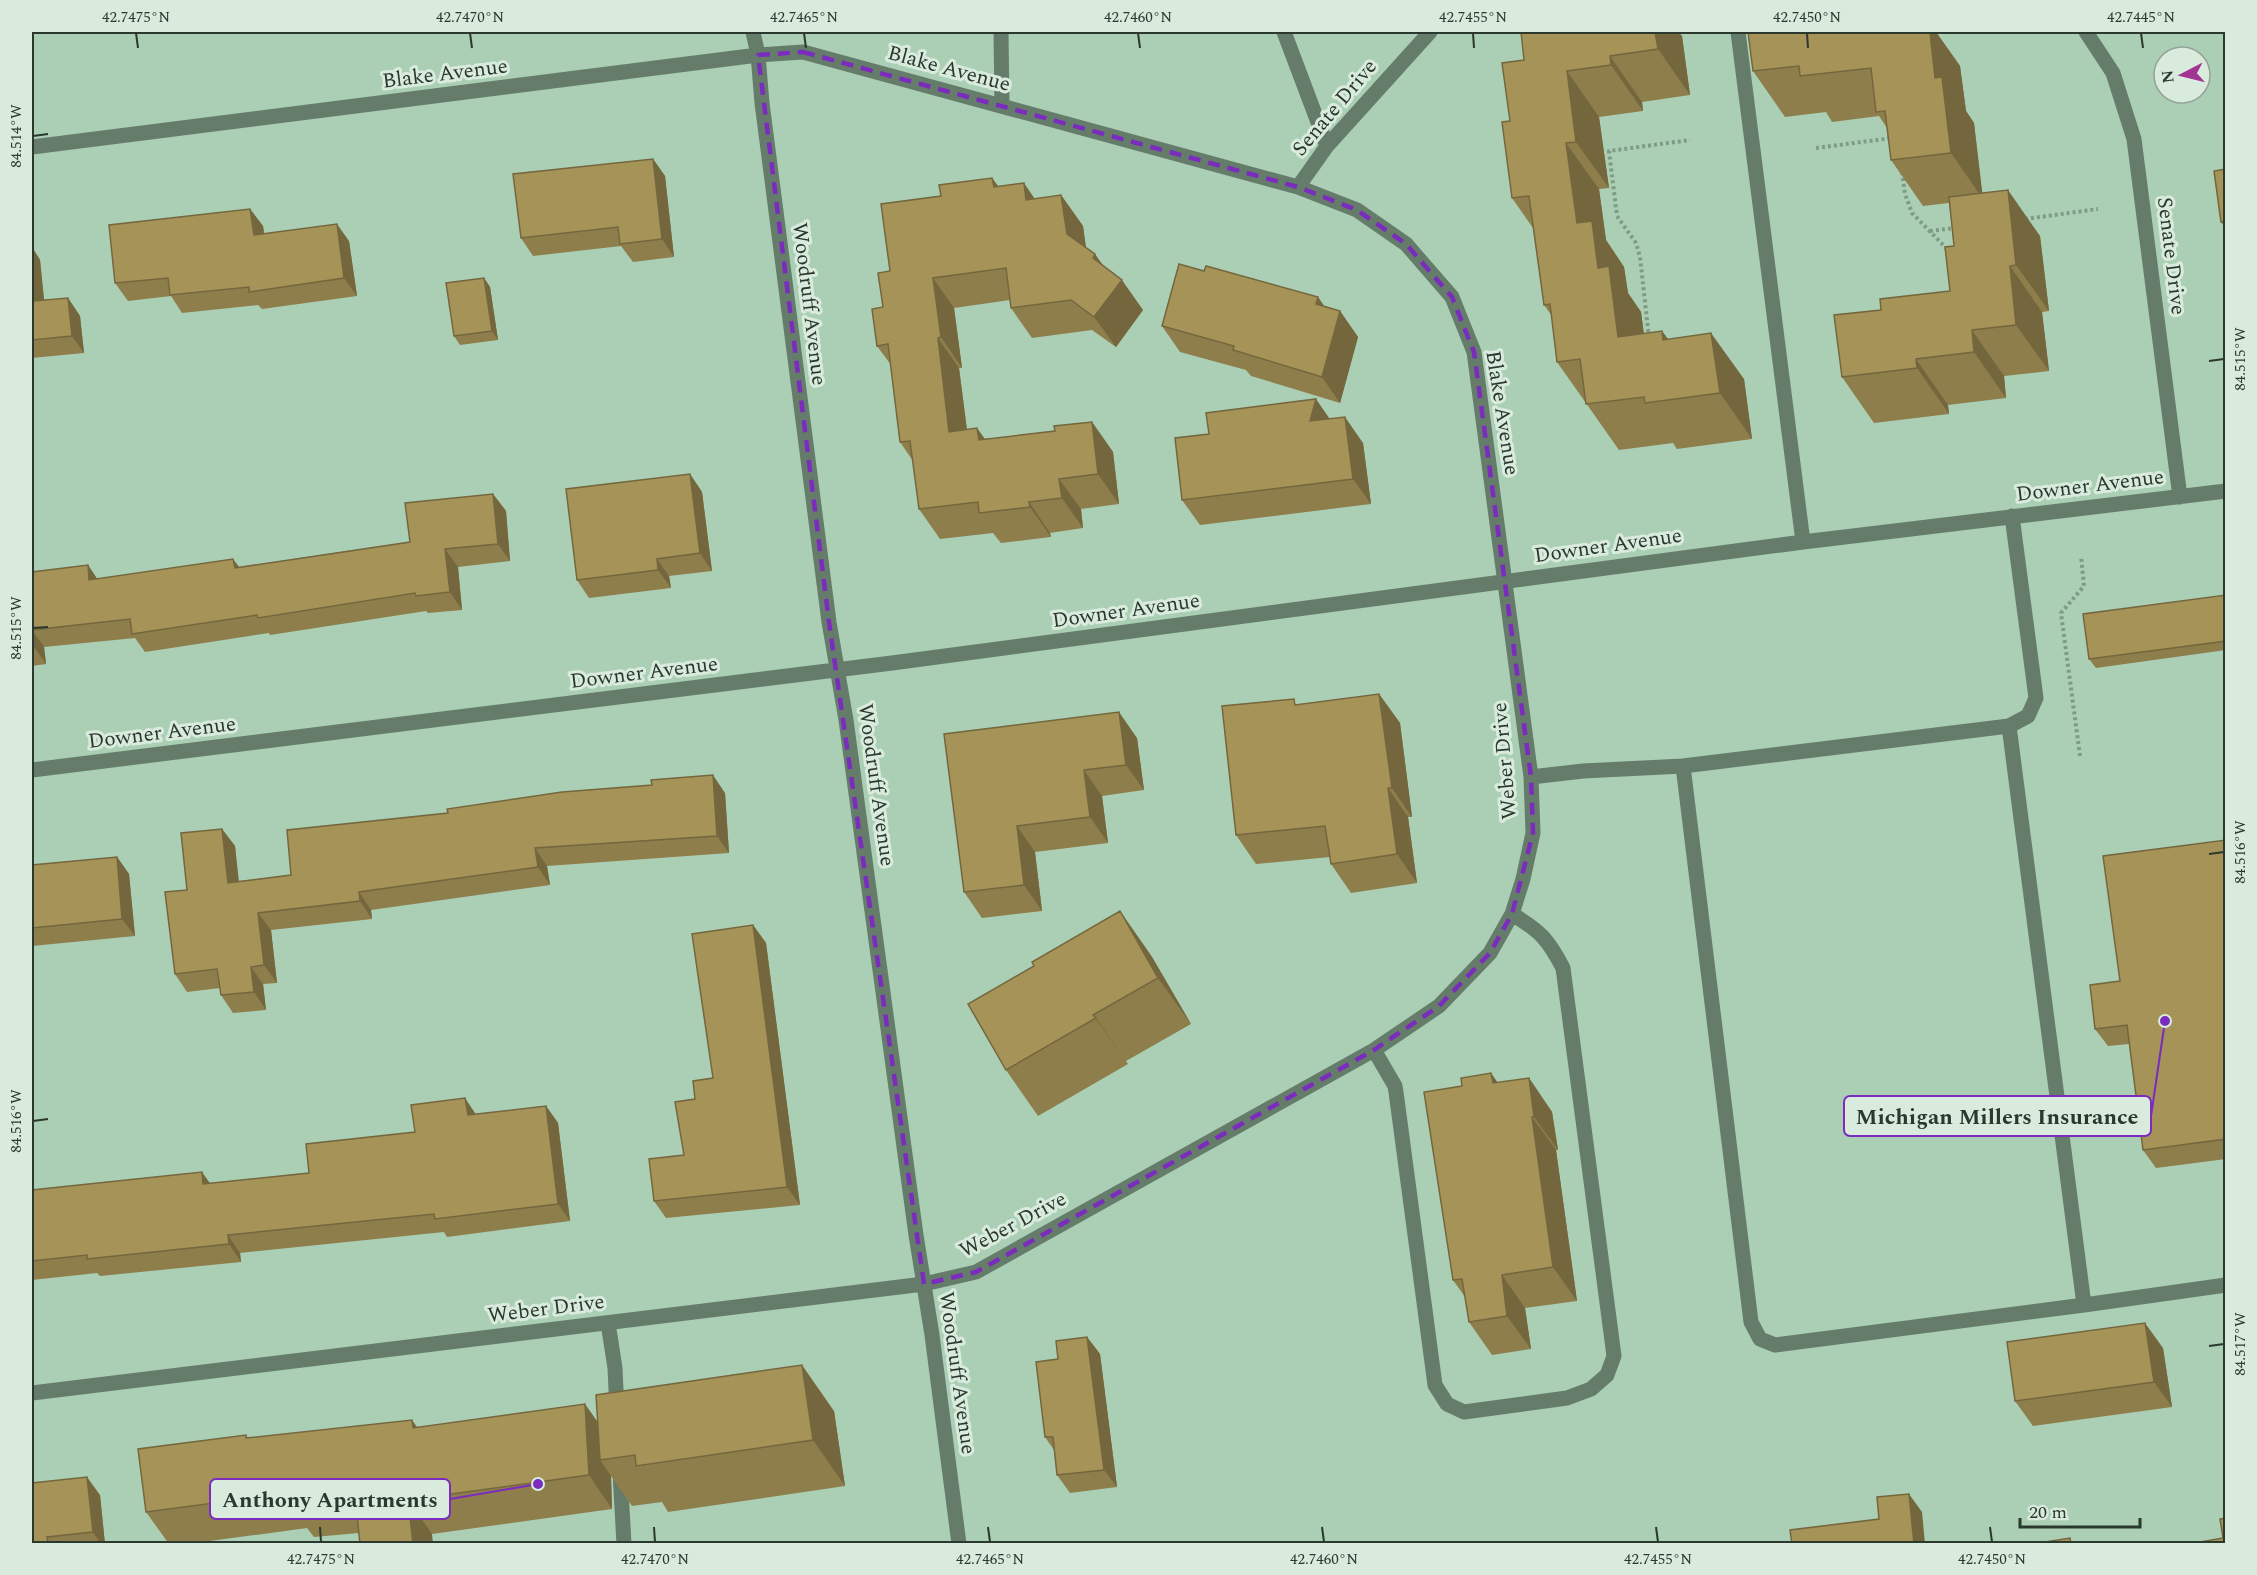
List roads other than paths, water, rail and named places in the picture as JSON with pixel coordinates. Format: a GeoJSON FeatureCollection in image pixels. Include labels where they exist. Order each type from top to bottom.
{"type":"FeatureCollection","features":[{"type":"Feature","properties":{"kind":"street","name":"Woodruff Avenue"},"geometry":{"type":"LineString","coordinates":[[753,32],[758,55],[762,104],[824,587],[838,669],[959,1544]]}},
{"type":"Feature","properties":{"kind":"street"},"geometry":{"type":"LineString","coordinates":[[1000,32],[1002,105]]}},
{"type":"Feature","properties":{"kind":"street"},"geometry":{"type":"LineString","coordinates":[[1284,32],[1327,146]]}},
{"type":"Feature","properties":{"kind":"street","name":"Senate Drive"},"geometry":{"type":"LineString","coordinates":[[1298,187],[1327,146],[1430,32]]}},
{"type":"Feature","properties":{"kind":"street"},"geometry":{"type":"LineString","coordinates":[[1738,32],[1803,542]]}},
{"type":"Feature","properties":{"kind":"street","name":"Senate Drive"},"geometry":{"type":"LineString","coordinates":[[2086,32],[2113,73],[2134,139],[2180,497]]}},
{"type":"Feature","properties":{"kind":"street","name":"Blake Avenue"},"geometry":{"type":"LineString","coordinates":[[32,147],[758,55],[803,52],[1298,187],[1357,210],[1406,244],[1452,297],[1474,352],[1505,581]]}},
{"type":"Feature","properties":{"kind":"street","name":"Downer Avenue"},"geometry":{"type":"LineString","coordinates":[[32,770],[838,669],[1803,542],[2226,491]]}},
{"type":"Feature","properties":{"kind":"street"},"geometry":{"type":"LineString","coordinates":[[1531,777],[1583,771],[1683,766],[2009,726],[2028,716],[2036,698],[2012,516]]}},
{"type":"Feature","properties":{"kind":"street","name":"Weber Drive"},"geometry":{"type":"LineString","coordinates":[[32,1393],[924,1284],[976,1272],[1374,1050],[1439,1006],[1490,953],[1512,914],[1523,879],[1533,833],[1531,777],[1505,581]]}},
{"type":"Feature","properties":{"kind":"street"},"geometry":{"type":"LineString","coordinates":[[2009,726],[2084,1305]]}},
{"type":"Feature","properties":{"kind":"street"},"geometry":{"type":"LineString","coordinates":[[1683,766],[1751,1322],[1761,1339],[1775,1345],[2226,1285]]}},
{"type":"Feature","properties":{"kind":"street"},"geometry":{"type":"LineString","coordinates":[[1374,1050],[1395,1086],[1435,1385],[1441,1395],[1447,1404],[1464,1412],[1567,1398],[1591,1389],[1607,1375],[1614,1356],[1563,968],[1553,948],[1538,930],[1512,914]]}},
{"type":"Feature","properties":{"kind":"street"},"geometry":{"type":"LineString","coordinates":[[608,1323],[615,1368],[618,1426]]}},
{"type":"Feature","properties":{"kind":"street"},"geometry":{"type":"LineString","coordinates":[[620,1462],[624,1544]]}},
{"type":"Feature","properties":{"kind":"place","name":"Michigan Millers Insurance"},"geometry":{"type":"Point","coordinates":[2165,1021]}},
{"type":"Feature","properties":{"kind":"place","name":"Anthony Apartments"},"geometry":{"type":"Point","coordinates":[538,1484]}}]}
